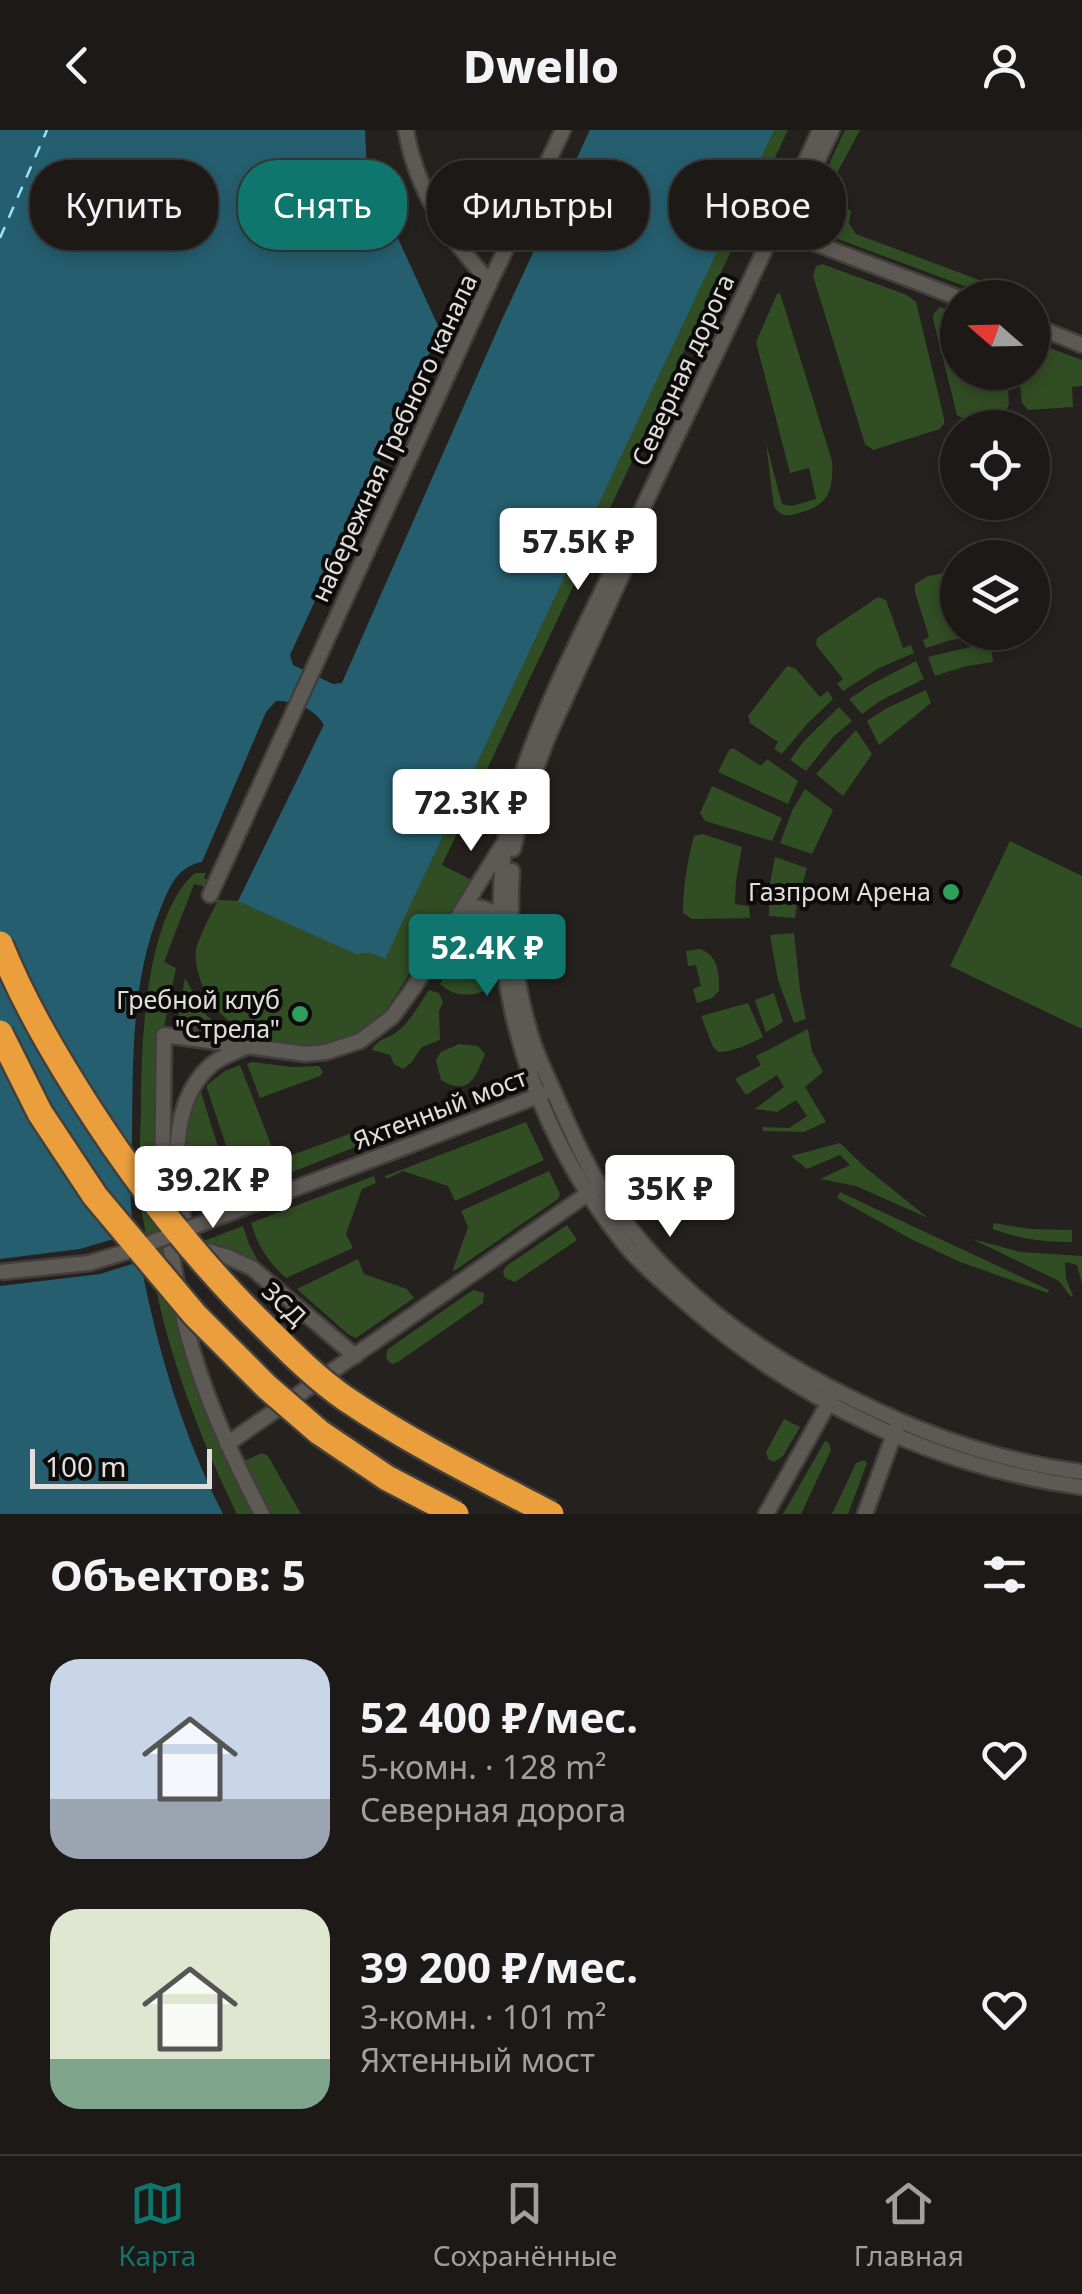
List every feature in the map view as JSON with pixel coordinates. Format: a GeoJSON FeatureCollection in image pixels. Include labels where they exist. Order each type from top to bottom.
{"type":"FeatureCollection","features":[{"type":"Feature","properties":{"kind":"highway","name":"ЗСД"},"geometry":{"type":"LineString","coordinates":[[0,944],[44,1038],[132,1174],[223,1286],[344,1398],[551,1514]]}},
{"type":"Feature","properties":{"kind":"highway"},"geometry":{"type":"LineString","coordinates":[[0,1033],[40,1114],[95,1196],[195,1315],[267,1388],[319,1432],[388,1478],[456,1514]]}},
{"type":"Feature","properties":{"kind":"street"},"geometry":{"type":"LineString","coordinates":[[406,130],[410,153],[428,200],[462,252],[490,282]]}},
{"type":"Feature","properties":{"kind":"street","name":"набережная Гребного канала"},"geometry":{"type":"LineString","coordinates":[[210,895],[562,130]]}},
{"type":"Feature","properties":{"kind":"street","name":"Северная дорога"},"geometry":{"type":"LineString","coordinates":[[808,160],[820,130]]}},
{"type":"Feature","properties":{"kind":"street","name":"Северная дорога"},"geometry":{"type":"LineString","coordinates":[[816,160],[832,130]]}},
{"type":"Feature","properties":{"kind":"street","name":"Северная дорога"},"geometry":{"type":"LineString","coordinates":[[770,250],[571,684],[527,792],[510,840],[504,967],[514,1024],[594,1189],[630,1250],[702,1318],[763,1364],[896,1428]]}},
{"type":"Feature","properties":{"kind":"street"},"geometry":{"type":"LineString","coordinates":[[834,250],[940,291]]}},
{"type":"Feature","properties":{"kind":"street"},"geometry":{"type":"LineString","coordinates":[[1050,332],[1082,345]]}},
{"type":"Feature","properties":{"kind":"street"},"geometry":{"type":"LineString","coordinates":[[262,1514],[212,1410],[191,1347],[176,1280],[162,1192],[164,1035],[306,1054],[326,1052],[360,1040],[392,1017],[414,988],[510,840]]}},
{"type":"Feature","properties":{"kind":"street"},"geometry":{"type":"LineString","coordinates":[[460,914],[483,906],[506,917]]}},
{"type":"Feature","properties":{"kind":"street"},"geometry":{"type":"LineString","coordinates":[[246,1047],[212,1064],[190,1089],[178,1130],[182,1215],[196,1248],[252,1268],[356,1356]]}},
{"type":"Feature","properties":{"kind":"street","name":"Яхтенный мост"},"geometry":{"type":"LineString","coordinates":[[0,1272],[88,1262],[126,1252],[546,1093]]}},
{"type":"Feature","properties":{"kind":"street"},"geometry":{"type":"LineString","coordinates":[[227,1444],[594,1189]]}},
{"type":"Feature","properties":{"kind":"street"},"geometry":{"type":"LineString","coordinates":[[766,1514],[832,1397]]}},
{"type":"Feature","properties":{"kind":"street"},"geometry":{"type":"LineString","coordinates":[[896,1428],[1006,1458],[1082,1472]]}},
{"type":"Feature","properties":{"kind":"street"},"geometry":{"type":"LineString","coordinates":[[896,1428],[949,1457],[1082,1487]]}},
{"type":"Feature","properties":{"kind":"street"},"geometry":{"type":"LineString","coordinates":[[865,1514],[896,1428]]}},
{"type":"Feature","properties":{"kind":"green space"},"geometry":{"type":"Polygon","coordinates":[[[590,130],[788,130],[774,160],[669,160],[669,250],[732,250],[442,865],[472,880],[393,1000],[370,1025],[326,1043],[302,1045],[254,1035],[233,1024],[216,1008],[203,987],[196,959],[200,937],[218,900],[239,901],[324,724],[534,250],[649,250],[649,160],[576,160],[590,130]]]}},
{"type":"Feature","properties":{"kind":"green space"},"geometry":{"type":"Polygon","coordinates":[[[845,130],[860,130],[844,160],[831,160],[845,130]]]}},
{"type":"Feature","properties":{"kind":"green space"},"geometry":{"type":"Polygon","coordinates":[[[846,208],[851,211],[849,223],[856,234],[979,280],[948,280],[846,242],[846,208]]]}},
{"type":"Feature","properties":{"kind":"green space"},"geometry":{"type":"Polygon","coordinates":[[[822,264],[907,295],[916,302],[942,410],[940,429],[873,450],[865,444],[813,276],[816,266],[822,264]]]}},
{"type":"Feature","properties":{"kind":"green space"},"geometry":{"type":"Polygon","coordinates":[[[780,293],[832,461],[832,482],[826,497],[815,507],[788,515],[774,507],[766,443],[782,504],[792,506],[816,499],[809,468],[790,473],[756,342],[780,293]]]}},
{"type":"Feature","properties":{"kind":"green space"},"geometry":{"type":"Polygon","coordinates":[[[940,307],[940,347],[933,319],[940,307]]]}},
{"type":"Feature","properties":{"kind":"green space"},"geometry":{"type":"Polygon","coordinates":[[[1050,348],[1082,360],[1082,386],[1072,387],[1073,407],[1028,410],[1022,403],[1021,390],[1050,390],[1050,348]]]}},
{"type":"Feature","properties":{"kind":"green space"},"geometry":{"type":"Polygon","coordinates":[[[951,390],[1008,390],[1006,410],[956,410],[951,390]]]}},
{"type":"Feature","properties":{"kind":"green space"},"geometry":{"type":"Polygon","coordinates":[[[940,574],[940,644],[926,648],[923,640],[929,637],[915,584],[940,574]]]}},
{"type":"Feature","properties":{"kind":"green space"},"geometry":{"type":"Polygon","coordinates":[[[878,597],[886,600],[903,648],[911,645],[914,653],[879,668],[843,691],[837,684],[843,679],[816,645],[817,638],[878,597]]]}},
{"type":"Feature","properties":{"kind":"green space"},"geometry":{"type":"Polygon","coordinates":[[[957,650],[992,650],[993,662],[935,676],[928,657],[957,650]]]}},
{"type":"Feature","properties":{"kind":"green space"},"geometry":{"type":"Polygon","coordinates":[[[916,661],[924,679],[862,714],[849,699],[870,685],[916,661]]]}},
{"type":"Feature","properties":{"kind":"green space"},"geometry":{"type":"Polygon","coordinates":[[[787,666],[795,668],[820,697],[828,691],[833,699],[782,754],[774,749],[778,742],[750,723],[748,716],[787,666]]]}},
{"type":"Feature","properties":{"kind":"green space"},"geometry":{"type":"Polygon","coordinates":[[[926,690],[931,703],[879,745],[867,721],[926,690]]]}},
{"type":"Feature","properties":{"kind":"green space"},"geometry":{"type":"Polygon","coordinates":[[[839,707],[852,721],[834,736],[806,771],[790,760],[804,741],[839,707]]]}},
{"type":"Feature","properties":{"kind":"green space"},"geometry":{"type":"Polygon","coordinates":[[[856,730],[872,754],[843,796],[816,774],[856,730]]]}},
{"type":"Feature","properties":{"kind":"green space"},"geometry":{"type":"Polygon","coordinates":[[[733,748],[761,766],[767,759],[798,781],[788,804],[718,772],[733,748]]]}},
{"type":"Feature","properties":{"kind":"green space"},"geometry":{"type":"Polygon","coordinates":[[[712,786],[782,818],[772,841],[705,821],[700,813],[712,786]]]}},
{"type":"Feature","properties":{"kind":"green space"},"geometry":{"type":"Polygon","coordinates":[[[805,789],[833,810],[812,854],[780,843],[805,789]]]}},
{"type":"Feature","properties":{"kind":"green space"},"geometry":{"type":"Polygon","coordinates":[[[703,834],[742,847],[735,904],[749,906],[750,918],[692,919],[683,913],[694,836],[703,834]]]}},
{"type":"Feature","properties":{"kind":"green space","name":"Газпром Арена"},"geometry":{"type":"Polygon","coordinates":[[[1010,841],[1082,876],[1082,1029],[950,966],[1010,841]]]}},
{"type":"Feature","properties":{"kind":"green space"},"geometry":{"type":"Polygon","coordinates":[[[775,857],[807,868],[795,918],[769,916],[775,857]]]}},
{"type":"Feature","properties":{"kind":"green space"},"geometry":{"type":"Polygon","coordinates":[[[195,873],[206,873],[207,887],[194,884],[164,962],[176,968],[161,1043],[155,1182],[190,1358],[260,1514],[237,1514],[195,1417],[162,1317],[141,1202],[142,1055],[149,982],[168,914],[184,884],[195,873]]]}},
{"type":"Feature","properties":{"kind":"green space"},"geometry":{"type":"Polygon","coordinates":[[[472,932],[487,937],[494,986],[473,994],[459,994],[440,984],[472,932]]]}},
{"type":"Feature","properties":{"kind":"green space"},"geometry":{"type":"Polygon","coordinates":[[[794,933],[806,1019],[794,1023],[778,980],[770,935],[794,933]]]}},
{"type":"Feature","properties":{"kind":"green space"},"geometry":{"type":"Polygon","coordinates":[[[699,949],[710,955],[716,965],[719,991],[697,1003],[693,989],[701,986],[696,965],[688,966],[686,951],[699,949]]]}},
{"type":"Feature","properties":{"kind":"green space"},"geometry":{"type":"Polygon","coordinates":[[[185,978],[206,1015],[224,1030],[223,1037],[176,1029],[185,978]]]}},
{"type":"Feature","properties":{"kind":"green space"},"geometry":{"type":"Polygon","coordinates":[[[429,990],[439,993],[443,1002],[439,1011],[440,1040],[422,1047],[403,1069],[394,1064],[390,1055],[372,1050],[411,1018],[429,990]]]}},
{"type":"Feature","properties":{"kind":"green space"},"geometry":{"type":"Polygon","coordinates":[[[774,993],[783,1022],[766,1032],[755,1000],[774,993]]]}},
{"type":"Feature","properties":{"kind":"green space"},"geometry":{"type":"Polygon","coordinates":[[[748,1003],[763,1037],[718,1052],[701,1016],[748,1003]]]}},
{"type":"Feature","properties":{"kind":"green space"},"geometry":{"type":"Polygon","coordinates":[[[808,1029],[812,1051],[823,1072],[805,1087],[826,1122],[804,1132],[763,1131],[762,1127],[789,1128],[807,1116],[796,1100],[777,1112],[755,1109],[784,1087],[777,1075],[746,1095],[735,1079],[761,1065],[756,1056],[808,1029]]]}},
{"type":"Feature","properties":{"kind":"green space"},"geometry":{"type":"Polygon","coordinates":[[[459,1044],[478,1046],[485,1054],[475,1077],[458,1086],[441,1080],[436,1060],[441,1052],[459,1044]]]}},
{"type":"Feature","properties":{"kind":"green space"},"geometry":{"type":"Polygon","coordinates":[[[247,1064],[319,1066],[323,1072],[260,1098],[247,1064]]]}},
{"type":"Feature","properties":{"kind":"green space"},"geometry":{"type":"Polygon","coordinates":[[[240,1065],[275,1155],[234,1170],[207,1085],[240,1065]]]}},
{"type":"Feature","properties":{"kind":"green space"},"geometry":{"type":"Polygon","coordinates":[[[199,1086],[233,1194],[188,1211],[184,1141],[187,1117],[199,1086]]]}},
{"type":"Feature","properties":{"kind":"green space"},"geometry":{"type":"Polygon","coordinates":[[[526,1122],[544,1160],[455,1201],[448,1186],[403,1171],[386,1179],[385,1176],[526,1122]]]}},
{"type":"Feature","properties":{"kind":"green space"},"geometry":{"type":"Polygon","coordinates":[[[363,1129],[368,1142],[241,1192],[235,1176],[363,1129]]]}},
{"type":"Feature","properties":{"kind":"green space"},"geometry":{"type":"Polygon","coordinates":[[[840,1143],[928,1218],[856,1186],[820,1179],[850,1165],[840,1155],[807,1169],[791,1156],[840,1143]]]}},
{"type":"Feature","properties":{"kind":"green space"},"geometry":{"type":"Polygon","coordinates":[[[549,1171],[560,1194],[558,1199],[454,1271],[468,1227],[461,1211],[549,1171]]]}},
{"type":"Feature","properties":{"kind":"green space"},"geometry":{"type":"Polygon","coordinates":[[[374,1176],[376,1183],[362,1189],[346,1234],[353,1248],[286,1278],[264,1253],[251,1223],[374,1176]]]}},
{"type":"Feature","properties":{"kind":"green space"},"geometry":{"type":"Polygon","coordinates":[[[840,1192],[1049,1290],[1048,1293],[960,1262],[911,1239],[837,1198],[840,1192]]]}},
{"type":"Feature","properties":{"kind":"green space"},"geometry":{"type":"Polygon","coordinates":[[[993,1223],[1072,1230],[1072,1242],[1012,1235],[993,1229],[993,1223]]]}},
{"type":"Feature","properties":{"kind":"green space"},"geometry":{"type":"Polygon","coordinates":[[[567,1225],[577,1240],[515,1282],[505,1278],[506,1266],[567,1225]]]}},
{"type":"Feature","properties":{"kind":"green space"},"geometry":{"type":"Polygon","coordinates":[[[243,1226],[259,1263],[235,1251],[198,1243],[243,1226]]]}},
{"type":"Feature","properties":{"kind":"green space"},"geometry":{"type":"Polygon","coordinates":[[[972,1239],[1021,1252],[1082,1256],[1082,1284],[1077,1265],[1065,1262],[1071,1297],[1059,1281],[972,1239]]]}},
{"type":"Feature","properties":{"kind":"green space"},"geometry":{"type":"Polygon","coordinates":[[[358,1259],[364,1274],[407,1289],[414,1298],[356,1338],[297,1289],[358,1259]]]}},
{"type":"Feature","properties":{"kind":"green space"},"geometry":{"type":"Polygon","coordinates":[[[473,1290],[484,1293],[483,1303],[398,1362],[388,1361],[388,1349],[473,1290]]]}},
{"type":"Feature","properties":{"kind":"green space"},"geometry":{"type":"Polygon","coordinates":[[[784,1419],[800,1427],[783,1456],[774,1462],[766,1452],[784,1419]]]}},
{"type":"Feature","properties":{"kind":"green space"},"geometry":{"type":"Polygon","coordinates":[[[825,1441],[831,1450],[801,1514],[783,1514],[825,1441]]]}},
{"type":"Feature","properties":{"kind":"green space"},"geometry":{"type":"Polygon","coordinates":[[[262,1453],[268,1456],[301,1514],[272,1514],[244,1461],[262,1453]]]}},
{"type":"Feature","properties":{"kind":"green space"},"geometry":{"type":"Polygon","coordinates":[[[856,1463],[867,1463],[848,1514],[832,1514],[856,1463]]]}},
{"type":"Feature","properties":{"kind":"water"},"geometry":{"type":"Polygon","coordinates":[[[0,130],[365,130],[366,160],[238,160],[238,250],[403,250],[440,330],[290,655],[293,665],[333,684],[342,683],[534,250],[649,250],[649,160],[576,160],[590,130],[774,130],[760,160],[669,160],[669,250],[718,250],[385,959],[375,954],[358,955],[238,901],[324,725],[309,710],[290,702],[276,701],[266,712],[202,862],[180,874],[160,910],[144,965],[136,1021],[132,1218],[174,1395],[223,1514],[0,1514],[0,130]]]}},
{"type":"Feature","properties":{"kind":"pier"},"geometry":{"type":"Polygon","coordinates":[[[140,1231],[145,1260],[100,1274],[0,1286],[0,1259],[80,1249],[140,1231]]]}},
{"type":"Feature","properties":{"kind":"ferry route"},"geometry":{"type":"LineString","coordinates":[[0,238],[47,130]]}},
{"type":"Feature","properties":{"kind":"place","name":"Газпром Арена"},"geometry":{"type":"Point","coordinates":[951,892]}},
{"type":"Feature","properties":{"kind":"place","name":"Гребной клуб \"Стрела\""},"geometry":{"type":"Point","coordinates":[300,1014]}}]}
